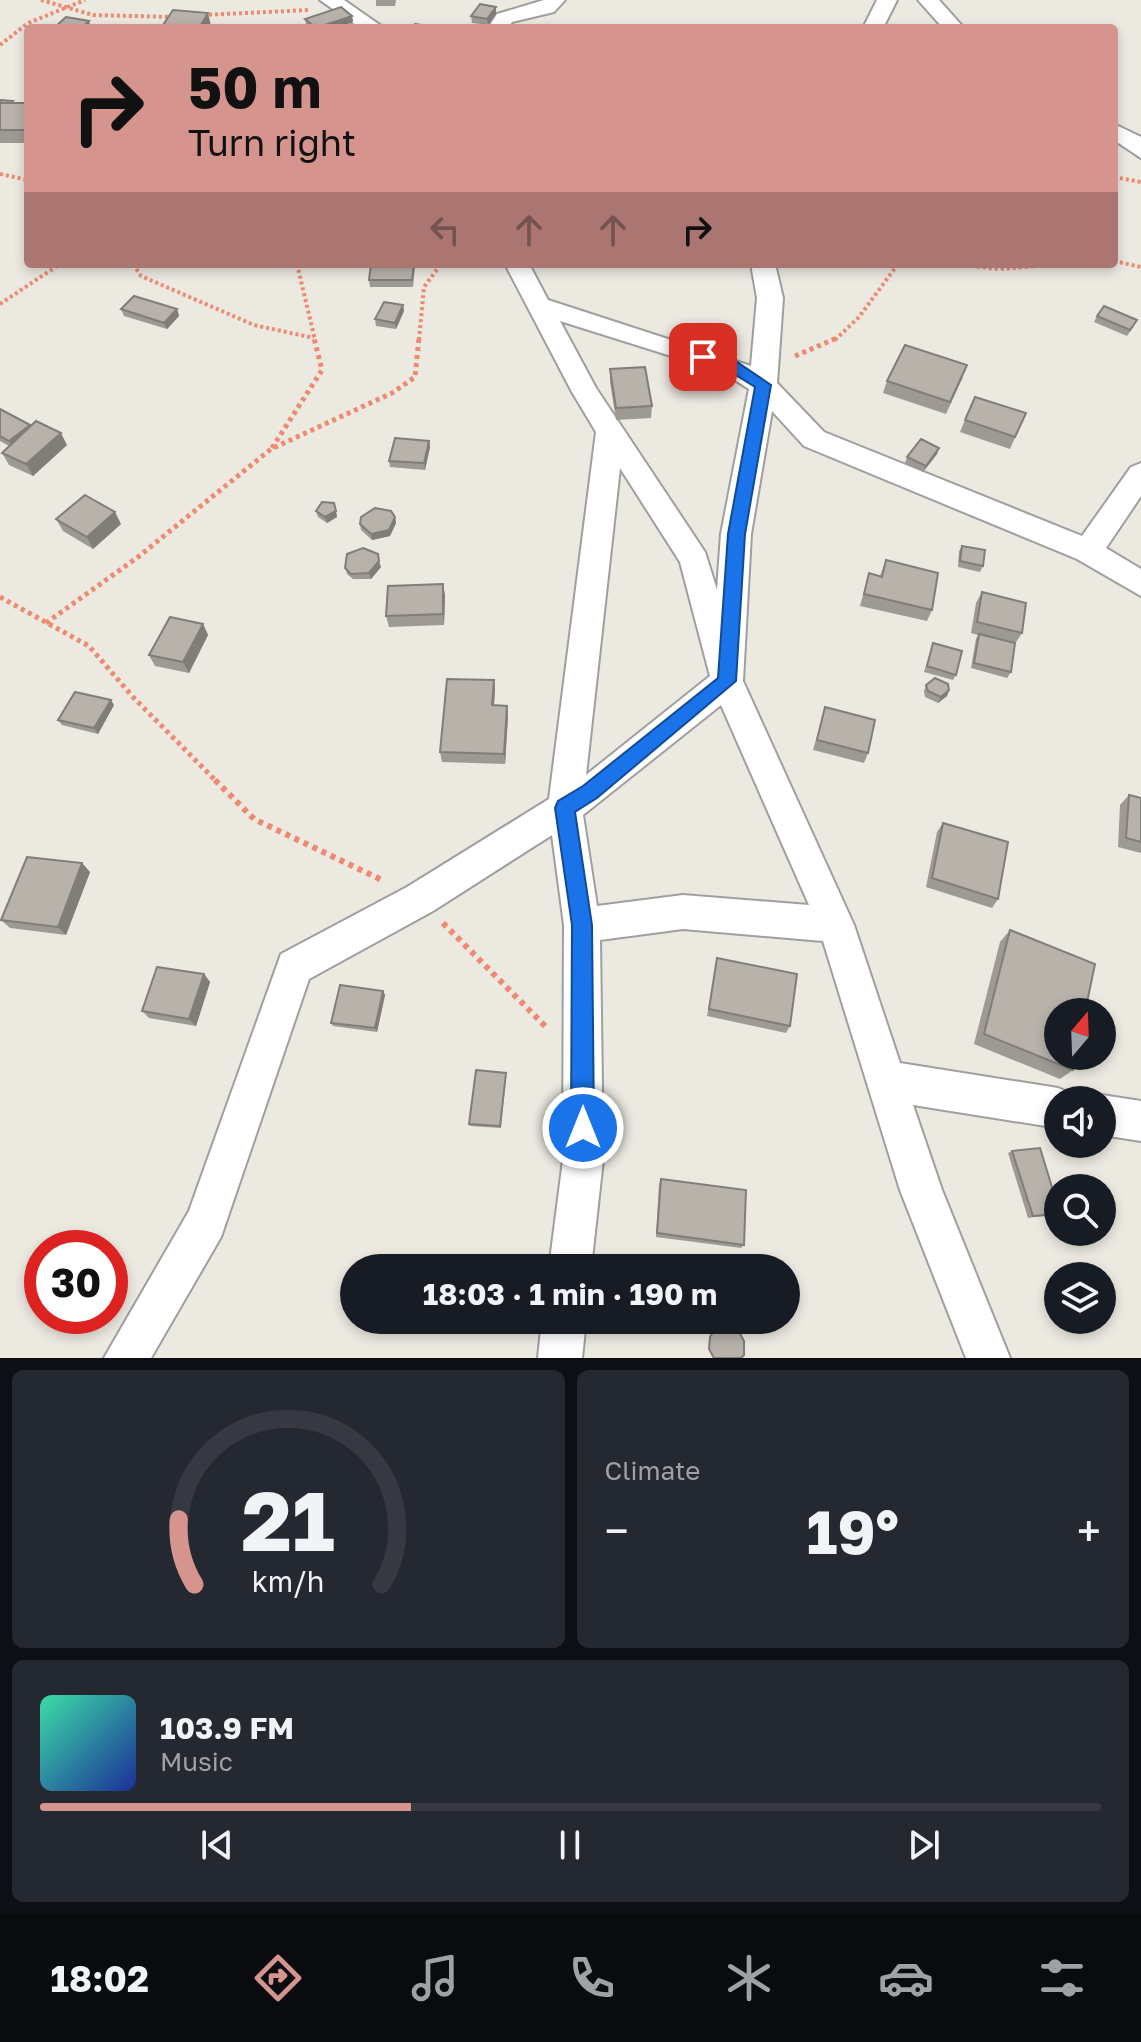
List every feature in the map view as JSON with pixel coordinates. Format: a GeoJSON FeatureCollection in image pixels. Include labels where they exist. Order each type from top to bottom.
{"type":"FeatureCollection","features":[{"type":"Feature","properties":{"kind":"street"},"geometry":{"type":"LineString","coordinates":[[500,24],[504,18],[547,8],[555,0]]}},
{"type":"Feature","properties":{"kind":"street"},"geometry":{"type":"LineString","coordinates":[[875,24],[887,0]]}},
{"type":"Feature","properties":{"kind":"street"},"geometry":{"type":"LineString","coordinates":[[928,0],[950,24]]}},
{"type":"Feature","properties":{"kind":"street"},"geometry":{"type":"LineString","coordinates":[[335,3],[368,24]]}},
{"type":"Feature","properties":{"kind":"street"},"geometry":{"type":"LineString","coordinates":[[1118,133],[1132,141],[1141,151]]}},
{"type":"Feature","properties":{"kind":"street"},"geometry":{"type":"LineString","coordinates":[[519,268],[610,432],[694,560],[727,681],[836,925],[853,987],[888,1081],[921,1190],[988,1358]]}},
{"type":"Feature","properties":{"kind":"street"},"geometry":{"type":"LineString","coordinates":[[126,1358],[206,1222],[294,967],[420,899],[590,792],[727,681],[736,534],[764,377],[770,298],[764,268]]}},
{"type":"Feature","properties":{"kind":"street"},"geometry":{"type":"LineString","coordinates":[[538,305],[764,377],[814,439],[1088,551],[1141,584]]}},
{"type":"Feature","properties":{"kind":"street"},"geometry":{"type":"LineString","coordinates":[[572,1254],[583,1160],[582,925],[565,808],[610,432]]}},
{"type":"Feature","properties":{"kind":"street"},"geometry":{"type":"LineString","coordinates":[[1088,551],[1141,474]]}},
{"type":"Feature","properties":{"kind":"street"},"geometry":{"type":"LineString","coordinates":[[582,925],[683,912],[836,925]]}},
{"type":"Feature","properties":{"kind":"street"},"geometry":{"type":"LineString","coordinates":[[888,1081],[1044,1106]]}},
{"type":"Feature","properties":{"kind":"street"},"geometry":{"type":"LineString","coordinates":[[1116,1117],[1141,1121]]}},
{"type":"Feature","properties":{"kind":"street"},"geometry":{"type":"LineString","coordinates":[[560,1358],[563,1334]]}},
{"type":"Feature","properties":{"kind":"path"},"geometry":{"type":"LineString","coordinates":[[41,0],[93,15],[178,17]]}},
{"type":"Feature","properties":{"kind":"path"},"geometry":{"type":"LineString","coordinates":[[27,24],[85,0]]}},
{"type":"Feature","properties":{"kind":"path"},"geometry":{"type":"LineString","coordinates":[[193,16],[279,14],[335,3]]}},
{"type":"Feature","properties":{"kind":"path"},"geometry":{"type":"LineString","coordinates":[[0,45],[24,26]]}},
{"type":"Feature","properties":{"kind":"path"},"geometry":{"type":"LineString","coordinates":[[0,174],[24,179]]}},
{"type":"Feature","properties":{"kind":"path"},"geometry":{"type":"LineString","coordinates":[[1118,178],[1141,182]]}},
{"type":"Feature","properties":{"kind":"path"},"geometry":{"type":"LineString","coordinates":[[1118,262],[1141,267]]}},
{"type":"Feature","properties":{"kind":"path"},"geometry":{"type":"LineString","coordinates":[[0,304],[54,268]]}},
{"type":"Feature","properties":{"kind":"path"},"geometry":{"type":"LineString","coordinates":[[136,268],[141,276],[254,325],[314,338]]}},
{"type":"Feature","properties":{"kind":"path"},"geometry":{"type":"LineString","coordinates":[[271,449],[322,370],[298,268]]}},
{"type":"Feature","properties":{"kind":"path"},"geometry":{"type":"LineString","coordinates":[[46,623],[138,557],[271,449],[392,393],[415,377],[424,287],[438,268]]}},
{"type":"Feature","properties":{"kind":"path"},"geometry":{"type":"LineString","coordinates":[[764,377],[835,340],[859,317],[895,268]]}},
{"type":"Feature","properties":{"kind":"path"},"geometry":{"type":"LineString","coordinates":[[990,268],[1012,268]]}},
{"type":"Feature","properties":{"kind":"path"},"geometry":{"type":"LineString","coordinates":[[0,597],[89,646],[133,697],[254,819],[420,899],[583,1065]]}},
{"type":"Feature","properties":{"kind":"building"},"geometry":{"type":"Polygon","coordinates":[[[480,4],[496,7],[487,19],[471,16],[480,4]]]}},
{"type":"Feature","properties":{"kind":"building"},"geometry":{"type":"Polygon","coordinates":[[[341,7],[352,16],[328,24],[311,24],[305,19],[341,7]]]}},
{"type":"Feature","properties":{"kind":"building"},"geometry":{"type":"Polygon","coordinates":[[[173,10],[208,13],[201,24],[164,24],[173,10]]]}},
{"type":"Feature","properties":{"kind":"building"},"geometry":{"type":"Polygon","coordinates":[[[66,17],[89,21],[86,24],[58,24],[66,17]]]}},
{"type":"Feature","properties":{"kind":"building"},"geometry":{"type":"Polygon","coordinates":[[[0,103],[24,103],[24,130],[0,130],[0,103]]]}},
{"type":"Feature","properties":{"kind":"building"},"geometry":{"type":"Polygon","coordinates":[[[370,268],[414,268],[412,280],[369,280],[370,268]]]}},
{"type":"Feature","properties":{"kind":"building"},"geometry":{"type":"Polygon","coordinates":[[[134,296],[177,309],[164,323],[121,309],[134,296]]]}},
{"type":"Feature","properties":{"kind":"building"},"geometry":{"type":"Polygon","coordinates":[[[384,302],[403,305],[395,323],[375,319],[384,302]]]}},
{"type":"Feature","properties":{"kind":"building"},"geometry":{"type":"Polygon","coordinates":[[[1104,306],[1137,320],[1130,330],[1097,316],[1104,306]]]}},
{"type":"Feature","properties":{"kind":"building"},"geometry":{"type":"Polygon","coordinates":[[[905,345],[967,365],[950,402],[887,381],[905,345]]]}},
{"type":"Feature","properties":{"kind":"building"},"geometry":{"type":"Polygon","coordinates":[[[645,367],[652,406],[616,408],[610,369],[645,367]]]}},
{"type":"Feature","properties":{"kind":"building"},"geometry":{"type":"Polygon","coordinates":[[[975,397],[1026,413],[1015,437],[965,420],[975,397]]]}},
{"type":"Feature","properties":{"kind":"building"},"geometry":{"type":"Polygon","coordinates":[[[0,409],[30,425],[9,441],[0,436],[0,409]]]}},
{"type":"Feature","properties":{"kind":"building"},"geometry":{"type":"Polygon","coordinates":[[[36,421],[61,433],[26,464],[2,453],[36,421]]]}},
{"type":"Feature","properties":{"kind":"building"},"geometry":{"type":"Polygon","coordinates":[[[395,438],[429,441],[424,463],[389,461],[395,438]]]}},
{"type":"Feature","properties":{"kind":"building"},"geometry":{"type":"Polygon","coordinates":[[[921,439],[939,448],[926,466],[907,457],[921,439]]]}},
{"type":"Feature","properties":{"kind":"building"},"geometry":{"type":"Polygon","coordinates":[[[85,495],[115,512],[87,537],[56,519],[85,495]]]}},
{"type":"Feature","properties":{"kind":"building"},"geometry":{"type":"Polygon","coordinates":[[[322,502],[334,503],[336,511],[325,517],[316,511],[322,502]]]}},
{"type":"Feature","properties":{"kind":"building"},"geometry":{"type":"Polygon","coordinates":[[[375,508],[391,511],[395,517],[389,530],[371,534],[360,524],[361,517],[375,508]]]}},
{"type":"Feature","properties":{"kind":"building"},"geometry":{"type":"Polygon","coordinates":[[[962,546],[985,550],[983,566],[960,561],[962,546]]]}},
{"type":"Feature","properties":{"kind":"building"},"geometry":{"type":"Polygon","coordinates":[[[363,548],[378,554],[379,561],[369,573],[351,574],[345,568],[347,554],[363,548]]]}},
{"type":"Feature","properties":{"kind":"building"},"geometry":{"type":"Polygon","coordinates":[[[886,560],[938,573],[932,610],[864,594],[869,573],[882,577],[886,560]]]}},
{"type":"Feature","properties":{"kind":"building"},"geometry":{"type":"Polygon","coordinates":[[[443,584],[443,614],[386,616],[388,586],[443,584]]]}},
{"type":"Feature","properties":{"kind":"building"},"geometry":{"type":"Polygon","coordinates":[[[982,592],[1026,603],[1022,633],[977,622],[982,592]]]}},
{"type":"Feature","properties":{"kind":"building"},"geometry":{"type":"Polygon","coordinates":[[[170,617],[203,624],[183,662],[149,655],[170,617]]]}},
{"type":"Feature","properties":{"kind":"building"},"geometry":{"type":"Polygon","coordinates":[[[979,634],[1015,643],[1011,672],[974,663],[979,634]]]}},
{"type":"Feature","properties":{"kind":"building"},"geometry":{"type":"Polygon","coordinates":[[[933,643],[962,651],[956,675],[927,666],[933,643]]]}},
{"type":"Feature","properties":{"kind":"building"},"geometry":{"type":"Polygon","coordinates":[[[935,678],[948,684],[949,690],[941,697],[928,691],[926,685],[935,678]]]}},
{"type":"Feature","properties":{"kind":"building"},"geometry":{"type":"Polygon","coordinates":[[[447,679],[494,680],[492,705],[507,706],[504,754],[440,752],[447,679]]]}},
{"type":"Feature","properties":{"kind":"building"},"geometry":{"type":"Polygon","coordinates":[[[75,692],[111,700],[94,728],[58,720],[75,692]]]}},
{"type":"Feature","properties":{"kind":"building"},"geometry":{"type":"Polygon","coordinates":[[[825,707],[875,720],[868,753],[817,740],[825,707]]]}},
{"type":"Feature","properties":{"kind":"building"},"geometry":{"type":"Polygon","coordinates":[[[1129,795],[1141,798],[1141,842],[1126,838],[1129,795]]]}},
{"type":"Feature","properties":{"kind":"building"},"geometry":{"type":"Polygon","coordinates":[[[943,823],[1008,842],[998,899],[932,878],[943,823]]]}},
{"type":"Feature","properties":{"kind":"building"},"geometry":{"type":"Polygon","coordinates":[[[27,857],[82,863],[58,927],[1,920],[27,857]]]}},
{"type":"Feature","properties":{"kind":"building"},"geometry":{"type":"Polygon","coordinates":[[[1010,930],[1095,964],[1088,998],[1044,998],[1044,1058],[984,1034],[1010,930]]]}},
{"type":"Feature","properties":{"kind":"building"},"geometry":{"type":"Polygon","coordinates":[[[717,958],[797,974],[790,1026],[709,1009],[717,958]]]}},
{"type":"Feature","properties":{"kind":"building"},"geometry":{"type":"Polygon","coordinates":[[[157,967],[204,974],[189,1019],[142,1011],[157,967]]]}},
{"type":"Feature","properties":{"kind":"building"},"geometry":{"type":"Polygon","coordinates":[[[340,985],[383,991],[375,1028],[331,1023],[340,985]]]}},
{"type":"Feature","properties":{"kind":"building"},"geometry":{"type":"Polygon","coordinates":[[[476,1070],[506,1073],[500,1126],[469,1124],[476,1070]]]}},
{"type":"Feature","properties":{"kind":"building"},"geometry":{"type":"Polygon","coordinates":[[[1040,1148],[1048,1174],[1044,1174],[1044,1215],[1033,1216],[1012,1151],[1040,1148]]]}},
{"type":"Feature","properties":{"kind":"building"},"geometry":{"type":"Polygon","coordinates":[[[661,1179],[746,1190],[744,1245],[657,1233],[661,1179]]]}},
{"type":"Feature","properties":{"kind":"building"},"geometry":{"type":"Polygon","coordinates":[[[712,1334],[740,1334],[744,1341],[744,1355],[741,1358],[714,1358],[709,1349],[712,1334]]]}},
{"type":"Feature","properties":{"kind":"route"},"geometry":{"type":"LineString","coordinates":[[583,1128],[582,925],[565,808],[590,792],[727,681],[736,534],[763,385],[731,366],[703,357]]}}]}
